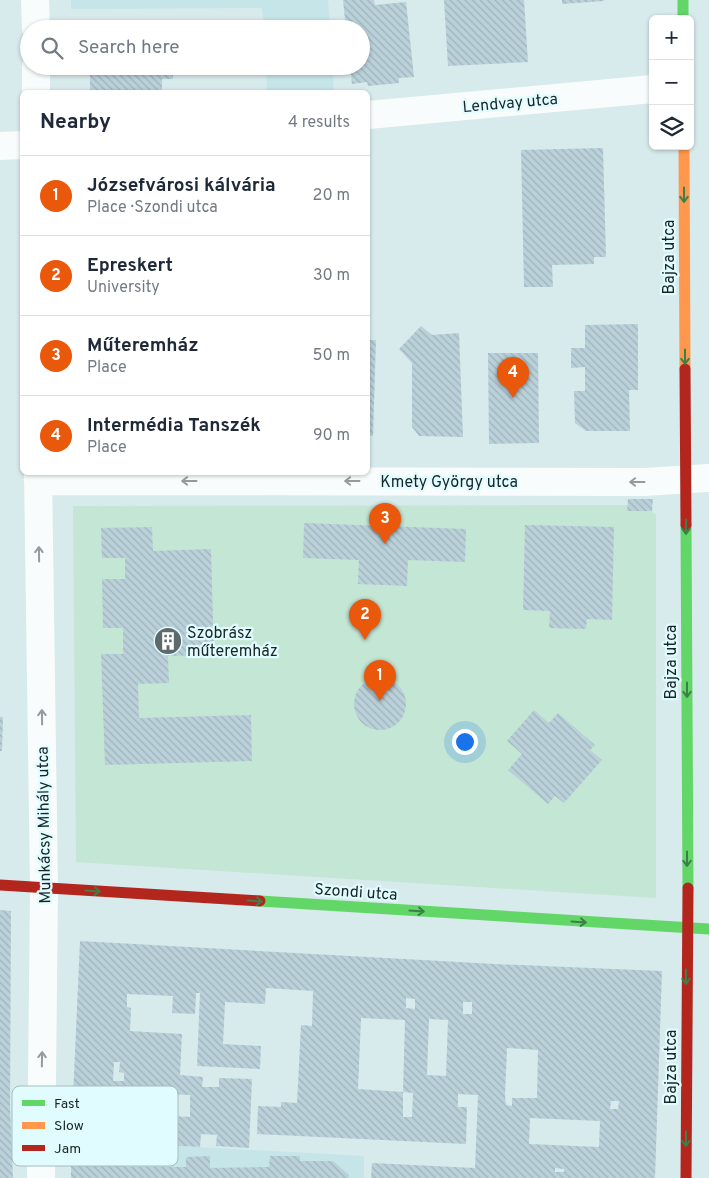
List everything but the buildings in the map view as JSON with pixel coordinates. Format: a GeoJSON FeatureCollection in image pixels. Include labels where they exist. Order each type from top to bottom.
{"type":"FeatureCollection","features":[{"type":"Feature","properties":{"kind":"street"},"geometry":{"type":"LineString","coordinates":[[36,0],[36,20]]}},
{"type":"Feature","properties":{"kind":"street"},"geometry":{"type":"LineString","coordinates":[[683,0],[683,15]]}},
{"type":"Feature","properties":{"kind":"street"},"geometry":{"type":"LineString","coordinates":[[36,75],[36,90]]}},
{"type":"Feature","properties":{"kind":"street","name":"Lendvay utca"},"geometry":{"type":"LineString","coordinates":[[370,115],[649,88]]}},
{"type":"Feature","properties":{"kind":"street"},"geometry":{"type":"LineString","coordinates":[[0,146],[20,146]]}},
{"type":"Feature","properties":{"kind":"street","name":"Bajza utca"},"geometry":{"type":"LineString","coordinates":[[684,150],[697,478],[688,801],[686,1178]]}},
{"type":"Feature","properties":{"kind":"street","name":"Kmety György utca"},"geometry":{"type":"LineString","coordinates":[[38,477],[644,482],[697,478]]}},
{"type":"Feature","properties":{"kind":"street","name":"Munkácsy Mihály utca"},"geometry":{"type":"LineString","coordinates":[[38,477],[44,888],[42,1086]]}},
{"type":"Feature","properties":{"kind":"street","name":"Szondi utca"},"geometry":{"type":"LineString","coordinates":[[0,885],[709,929]]}},
{"type":"Feature","properties":{"kind":"shaded area"},"geometry":{"type":"Polygon","coordinates":[[[71,0],[328,0],[329,20],[263,20],[262,8],[71,9],[71,0]]]}},
{"type":"Feature","properties":{"kind":"shaded area"},"geometry":{"type":"Polygon","coordinates":[[[266,75],[333,75],[334,90],[267,90],[266,75]]]}},
{"type":"Feature","properties":{"kind":"shaded area"},"geometry":{"type":"Polygon","coordinates":[[[178,1146],[364,1156],[364,1178],[71,1178],[71,1166],[178,1166],[178,1146]]]}},
{"type":"Feature","properties":{"kind":"green space"},"geometry":{"type":"Polygon","coordinates":[[[644,505],[656,515],[656,898],[76,862],[73,506],[644,505]]]}},
{"type":"Feature","properties":{"kind":"traffic: fast"},"geometry":{"type":"LineString","coordinates":[[683,0],[683,15]]}},
{"type":"Feature","properties":{"kind":"traffic: fast"},"geometry":{"type":"LineString","coordinates":[[686,525],[688,888]]}},
{"type":"Feature","properties":{"kind":"traffic: fast"},"geometry":{"type":"LineString","coordinates":[[260,901],[709,929]]}},
{"type":"Feature","properties":{"kind":"traffic: slow"},"geometry":{"type":"LineString","coordinates":[[684,150],[685,369]]}},
{"type":"Feature","properties":{"kind":"traffic: jam"},"geometry":{"type":"LineString","coordinates":[[685,369],[686,525]]}},
{"type":"Feature","properties":{"kind":"traffic: jam"},"geometry":{"type":"LineString","coordinates":[[0,885],[260,901]]}},
{"type":"Feature","properties":{"kind":"traffic: jam"},"geometry":{"type":"LineString","coordinates":[[686,1178],[688,888]]}},
{"type":"Feature","properties":{"kind":"place","name":"Intermédia Tanszék"},"geometry":{"type":"Point","coordinates":[513,398]}},
{"type":"Feature","properties":{"kind":"place","name":"Műteremház"},"geometry":{"type":"Point","coordinates":[385,544]}},
{"type":"Feature","properties":{"kind":"place","name":"Epreskert"},"geometry":{"type":"Point","coordinates":[365,640]}},
{"type":"Feature","properties":{"kind":"place","name":"Szobrász műteremház"},"geometry":{"type":"Point","coordinates":[168,641]}},
{"type":"Feature","properties":{"kind":"place","name":"Józsefvárosi kálvária"},"geometry":{"type":"Point","coordinates":[380,701]}}]}
